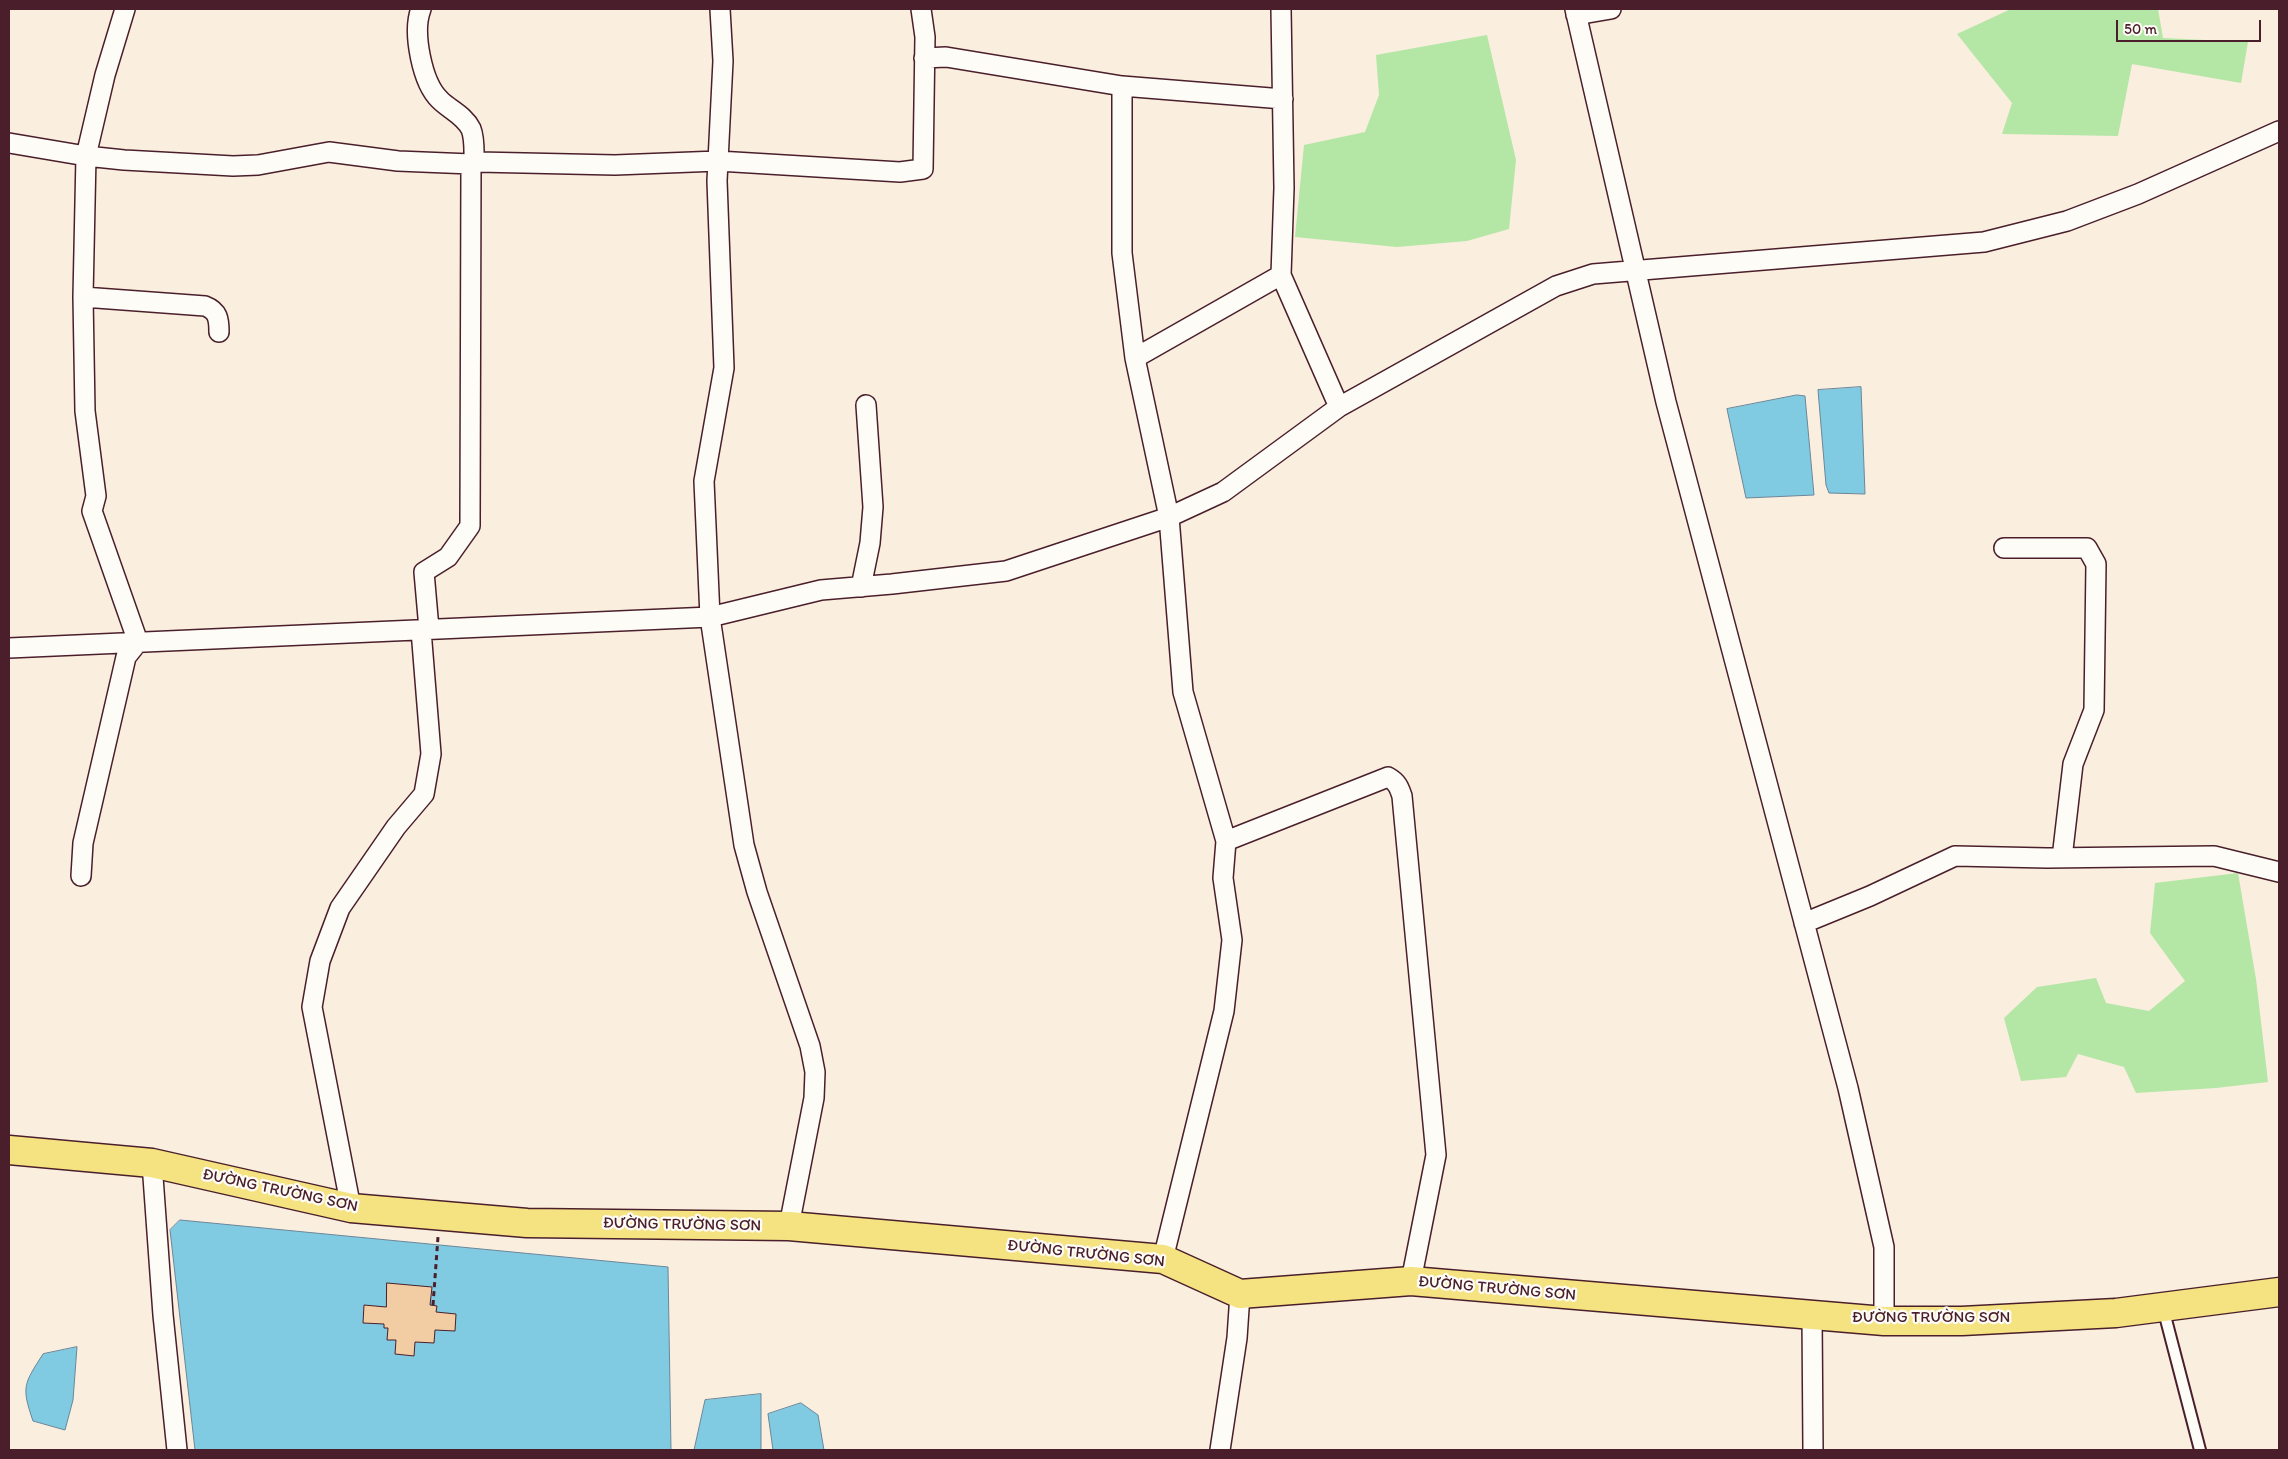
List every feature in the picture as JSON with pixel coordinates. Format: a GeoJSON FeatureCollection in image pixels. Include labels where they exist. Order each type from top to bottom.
{"type":"FeatureCollection","features":[{"type":"Feature","properties":{"kind":"highway","name":"ĐƯỜNG TRƯỜNG SƠN"},"geometry":{"type":"LineString","coordinates":[[9,1150],[152,1163],[351,1208],[527,1223],[789,1226],[1163,1259],[1240,1294],[1410,1281],[1884,1321],[1962,1321],[2116,1313],[2279,1292]]}},
{"type":"Feature","properties":{"kind":"street"},"geometry":{"type":"LineString","coordinates":[[125,9],[105,75],[86,156],[85,411],[96,496],[92,511],[138,642]]}},
{"type":"Feature","properties":{"kind":"street"},"geometry":{"type":"LineString","coordinates":[[351,1208],[312,1007],[320,961],[340,908],[396,827],[424,794],[430,754],[424,572],[448,557],[470,526],[473,164],[470,128],[455,111],[440,100],[426,80],[423,70],[418,22],[421,9]]}},
{"type":"Feature","properties":{"kind":"street"},"geometry":{"type":"LineString","coordinates":[[720,9],[723,60],[718,161],[724,368],[704,481],[710,617],[744,845],[757,892],[810,1046],[815,1072],[814,1098],[789,1226]]}},
{"type":"Feature","properties":{"kind":"street"},"geometry":{"type":"LineString","coordinates":[[9,143],[86,156],[124,160],[258,165],[329,152],[398,161],[473,164],[615,165],[718,161],[900,172],[923,169],[924,58],[926,37],[921,9]]}},
{"type":"Feature","properties":{"kind":"street"},"geometry":{"type":"LineString","coordinates":[[1281,9],[1284,188],[1281,275],[1339,407]]}},
{"type":"Feature","properties":{"kind":"street"},"geometry":{"type":"LineString","coordinates":[[1611,9],[1575,12],[1666,402],[1848,1088],[1884,1247],[1884,1321]]}},
{"type":"Feature","properties":{"kind":"street"},"geometry":{"type":"LineString","coordinates":[[924,58],[946,57],[1122,86],[1282,99]]}},
{"type":"Feature","properties":{"kind":"street"},"geometry":{"type":"LineString","coordinates":[[1122,86],[1122,253],[1135,358],[1169,518],[1183,692],[1226,841],[1223,878],[1232,940],[1224,1011],[1163,1259]]}},
{"type":"Feature","properties":{"kind":"street"},"geometry":{"type":"LineString","coordinates":[[9,648],[710,617],[821,590],[1006,570],[1169,518],[1224,492],[1339,407],[1556,286],[1593,274],[1984,242],[2067,221],[2129,198],[2279,131]]}},
{"type":"Feature","properties":{"kind":"street"},"geometry":{"type":"LineString","coordinates":[[1135,358],[1281,275]]}},
{"type":"Feature","properties":{"kind":"street"},"geometry":{"type":"LineString","coordinates":[[84,297],[205,306],[214,311],[219,317],[219,332]]}},
{"type":"Feature","properties":{"kind":"street"},"geometry":{"type":"LineString","coordinates":[[861,587],[870,544],[873,507],[866,404]]}},
{"type":"Feature","properties":{"kind":"street"},"geometry":{"type":"LineString","coordinates":[[2004,548],[2087,548],[2096,564],[2094,710],[2073,764],[2062,858]]}},
{"type":"Feature","properties":{"kind":"street"},"geometry":{"type":"LineString","coordinates":[[81,876],[83,843],[126,657],[138,642]]}},
{"type":"Feature","properties":{"kind":"street"},"geometry":{"type":"LineString","coordinates":[[1226,841],[1388,777],[1395,780],[1399,786],[1402,796],[1436,1155],[1410,1281]]}},
{"type":"Feature","properties":{"kind":"street"},"geometry":{"type":"LineString","coordinates":[[1804,923],[1870,896],[1955,856],[2062,858],[2214,856],[2279,872]]}},
{"type":"Feature","properties":{"kind":"street"},"geometry":{"type":"LineString","coordinates":[[152,1163],[163,1314],[177,1450]]}},
{"type":"Feature","properties":{"kind":"street"},"geometry":{"type":"LineString","coordinates":[[1220,1450],[1237,1338],[1240,1294]]}},
{"type":"Feature","properties":{"kind":"street"},"geometry":{"type":"LineString","coordinates":[[1812,1315],[1812,1450]]}},
{"type":"Feature","properties":{"kind":"lane"},"geometry":{"type":"LineString","coordinates":[[2163,1307],[2200,1450]]}},
{"type":"Feature","properties":{"kind":"path"},"geometry":{"type":"LineString","coordinates":[[433,1305],[440,1216]]}},
{"type":"Feature","properties":{"kind":"green space"},"geometry":{"type":"Polygon","coordinates":[[[2011,9],[2158,9],[2163,38],[2248,42],[2241,83],[2132,64],[2118,136],[2002,134],[2012,103],[1957,34],[2011,9]]]}},
{"type":"Feature","properties":{"kind":"green space"},"geometry":{"type":"Polygon","coordinates":[[[1487,35],[1516,160],[1509,229],[1467,241],[1397,247],[1295,237],[1304,145],[1365,132],[1379,95],[1376,55],[1487,35]]]}},
{"type":"Feature","properties":{"kind":"green space"},"geometry":{"type":"Polygon","coordinates":[[[2238,873],[2256,979],[2268,1082],[2216,1088],[2136,1093],[2124,1067],[2078,1054],[2066,1077],[2021,1081],[2004,1018],[2037,987],[2096,978],[2106,1003],[2149,1011],[2185,981],[2150,933],[2155,883],[2238,873]]]}},
{"type":"Feature","properties":{"kind":"water"},"geometry":{"type":"Polygon","coordinates":[[[1861,387],[1865,494],[1829,493],[1826,485],[1818,390],[1861,387]]]}},
{"type":"Feature","properties":{"kind":"water"},"geometry":{"type":"Polygon","coordinates":[[[1797,395],[1805,396],[1814,495],[1746,498],[1727,409],[1797,395]]]}},
{"type":"Feature","properties":{"kind":"water"},"geometry":{"type":"Polygon","coordinates":[[[180,1220],[668,1267],[671,1450],[195,1450],[170,1230],[180,1220]]]}},
{"type":"Feature","properties":{"kind":"water"},"geometry":{"type":"Polygon","coordinates":[[[77,1347],[73,1400],[65,1430],[33,1421],[26,1392],[28,1379],[32,1372],[43,1354],[77,1347]]]}},
{"type":"Feature","properties":{"kind":"water"},"geometry":{"type":"Polygon","coordinates":[[[761,1394],[761,1450],[694,1450],[705,1400],[761,1394]]]}},
{"type":"Feature","properties":{"kind":"water"},"geometry":{"type":"Polygon","coordinates":[[[801,1403],[818,1415],[824,1450],[773,1450],[768,1414],[801,1403]]]}},
{"type":"Feature","properties":{"kind":"building"},"geometry":{"type":"Polygon","coordinates":[[[387,1283],[432,1287],[430,1305],[437,1306],[436,1312],[456,1314],[455,1331],[435,1330],[434,1343],[415,1342],[414,1356],[395,1354],[396,1340],[387,1340],[388,1328],[384,1328],[384,1324],[363,1323],[364,1305],[386,1307],[387,1283]]]}}]}
